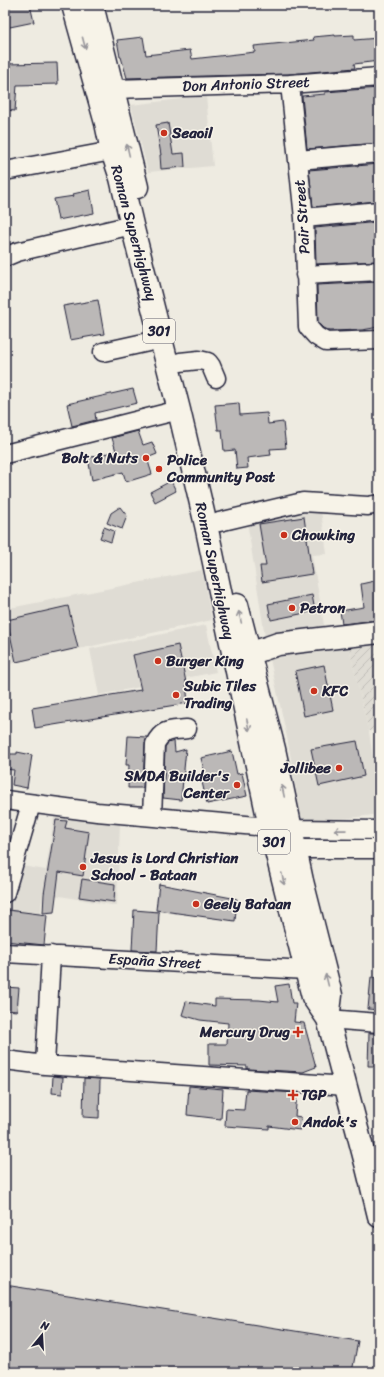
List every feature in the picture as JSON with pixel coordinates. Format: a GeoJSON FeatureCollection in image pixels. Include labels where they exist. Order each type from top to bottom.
{"type":"FeatureCollection","features":[{"type":"Feature","properties":{"kind":"main road","name":"Roman Superhighway"},"geometry":{"type":"LineString","coordinates":[[73,5],[106,123],[112,151],[121,178],[162,339],[206,525],[242,657],[274,749],[283,837],[306,970],[313,997],[328,1019],[346,1086],[373,1168],[379,1216]]}},
{"type":"Feature","properties":{"kind":"main road","name":"Roman Superhighway"},"geometry":{"type":"LineString","coordinates":[[92,5],[219,522],[242,657]]}},
{"type":"Feature","properties":{"kind":"main road"},"geometry":{"type":"LineString","coordinates":[[242,657],[278,644],[379,632]]}},
{"type":"Feature","properties":{"kind":"main road","name":"Roman Superhighway"},"geometry":{"type":"LineString","coordinates":[[283,837],[304,888],[331,995],[328,1019]]}},
{"type":"Feature","properties":{"kind":"street","name":"Don Antonio Street"},"geometry":{"type":"LineString","coordinates":[[113,89],[290,84],[379,77]]}},
{"type":"Feature","properties":{"kind":"street","name":"Pair Street"},"geometry":{"type":"LineString","coordinates":[[290,84],[304,218],[308,326],[316,336],[326,342],[379,340]]}},
{"type":"Feature","properties":{"kind":"street"},"geometry":{"type":"LineString","coordinates":[[5,171],[112,151]]}},
{"type":"Feature","properties":{"kind":"street"},"geometry":{"type":"LineString","coordinates":[[298,160],[379,153]]}},
{"type":"Feature","properties":{"kind":"street"},"geometry":{"type":"LineString","coordinates":[[304,218],[379,211]]}},
{"type":"Feature","properties":{"kind":"street"},"geometry":{"type":"LineString","coordinates":[[5,257],[25,250],[132,225]]}},
{"type":"Feature","properties":{"kind":"street"},"geometry":{"type":"LineString","coordinates":[[305,276],[379,271]]}},
{"type":"Feature","properties":{"kind":"street"},"geometry":{"type":"LineString","coordinates":[[103,352],[162,339]]}},
{"type":"Feature","properties":{"kind":"street"},"geometry":{"type":"LineString","coordinates":[[180,362],[199,360],[208,362],[216,378]]}},
{"type":"Feature","properties":{"kind":"street"},"geometry":{"type":"LineString","coordinates":[[5,454],[179,410]]}},
{"type":"Feature","properties":{"kind":"street"},"geometry":{"type":"LineString","coordinates":[[219,522],[303,502],[368,506],[379,504]]}},
{"type":"Feature","properties":{"kind":"street"},"geometry":{"type":"LineString","coordinates":[[152,816],[155,744],[160,735],[166,732],[187,729]]}},
{"type":"Feature","properties":{"kind":"street"},"geometry":{"type":"LineString","coordinates":[[5,800],[152,816],[283,837],[378,849],[376,831],[283,837]]}},
{"type":"Feature","properties":{"kind":"street"},"geometry":{"type":"LineString","coordinates":[[5,894],[31,804]]}},
{"type":"Feature","properties":{"kind":"street","name":"España Street"},"geometry":{"type":"LineString","coordinates":[[5,953],[306,970]]}},
{"type":"Feature","properties":{"kind":"street"},"geometry":{"type":"LineString","coordinates":[[45,1065],[51,955]]}},
{"type":"Feature","properties":{"kind":"street"},"geometry":{"type":"LineString","coordinates":[[328,1019],[379,1023]]}},
{"type":"Feature","properties":{"kind":"street"},"geometry":{"type":"LineString","coordinates":[[5,1060],[45,1065],[346,1086]]}},
{"type":"Feature","properties":{"kind":"shaded area"},"geometry":{"type":"Polygon","coordinates":[[[206,96],[213,166],[148,172],[131,105],[206,96]]]}},
{"type":"Feature","properties":{"kind":"shaded area"},"geometry":{"type":"Polygon","coordinates":[[[321,511],[327,554],[312,555],[325,631],[265,637],[247,521],[321,511]]]}},
{"type":"Feature","properties":{"kind":"shaded area"},"geometry":{"type":"Polygon","coordinates":[[[202,570],[212,620],[5,665],[5,609],[202,570]]]}},
{"type":"Feature","properties":{"kind":"shaded area"},"geometry":{"type":"Polygon","coordinates":[[[206,625],[216,672],[99,695],[90,649],[206,625]]]}},
{"type":"Feature","properties":{"kind":"shaded area"},"geometry":{"type":"Polygon","coordinates":[[[379,641],[379,730],[369,731],[348,644],[379,641]]]}},
{"type":"Feature","properties":{"kind":"shaded area"},"geometry":{"type":"Polygon","coordinates":[[[348,644],[369,731],[379,814],[302,825],[288,742],[270,659],[348,644]]]}},
{"type":"Feature","properties":{"kind":"shaded area","name":"Jesus is Lord Christian School - Bataan"},"geometry":{"type":"Polygon","coordinates":[[[54,817],[120,824],[117,906],[43,893],[40,917],[5,912],[5,901],[16,865],[46,870],[54,817]]]}},
{"type":"Feature","properties":{"kind":"building"},"geometry":{"type":"Polygon","coordinates":[[[5,5],[30,5],[34,22],[5,28],[5,5]]]}},
{"type":"Feature","properties":{"kind":"building"},"geometry":{"type":"Polygon","coordinates":[[[354,35],[354,40],[379,38],[379,61],[354,64],[355,68],[289,74],[127,78],[120,57],[117,40],[143,37],[146,55],[190,50],[192,59],[255,52],[254,46],[314,40],[313,37],[354,35]]]}},
{"type":"Feature","properties":{"kind":"building"},"geometry":{"type":"Polygon","coordinates":[[[57,63],[58,84],[17,85],[15,111],[5,110],[5,64],[57,63]]]}},
{"type":"Feature","properties":{"kind":"building"},"geometry":{"type":"Polygon","coordinates":[[[379,88],[379,143],[307,149],[302,96],[325,94],[325,92],[379,88]]]}},
{"type":"Feature","properties":{"kind":"building"},"geometry":{"type":"Polygon","coordinates":[[[168,123],[173,154],[184,153],[185,167],[161,169],[161,155],[156,125],[168,123]]]}},
{"type":"Feature","properties":{"kind":"building"},"geometry":{"type":"Polygon","coordinates":[[[379,164],[379,201],[313,207],[309,170],[379,164]]]}},
{"type":"Feature","properties":{"kind":"building"},"geometry":{"type":"Polygon","coordinates":[[[90,190],[94,213],[58,220],[54,199],[74,196],[73,194],[90,190]]]}},
{"type":"Feature","properties":{"kind":"building"},"geometry":{"type":"Polygon","coordinates":[[[379,222],[379,261],[316,264],[315,228],[379,222]]]}},
{"type":"Feature","properties":{"kind":"building"},"geometry":{"type":"Polygon","coordinates":[[[379,282],[379,327],[362,330],[329,331],[318,323],[317,285],[379,282]]]}},
{"type":"Feature","properties":{"kind":"building"},"geometry":{"type":"Polygon","coordinates":[[[98,300],[104,334],[70,340],[63,306],[98,300]]]}},
{"type":"Feature","properties":{"kind":"building"},"geometry":{"type":"Polygon","coordinates":[[[133,389],[137,403],[95,413],[96,420],[72,426],[67,404],[133,389]]]}},
{"type":"Feature","properties":{"kind":"building"},"geometry":{"type":"Polygon","coordinates":[[[239,403],[240,415],[267,413],[268,424],[283,422],[286,448],[270,449],[271,455],[247,458],[248,468],[237,469],[235,450],[224,451],[222,430],[218,430],[215,405],[239,403]]]}},
{"type":"Feature","properties":{"kind":"building"},"geometry":{"type":"Polygon","coordinates":[[[138,431],[143,445],[152,442],[157,454],[147,458],[152,474],[126,482],[123,472],[92,480],[88,458],[116,451],[112,438],[138,431]]]}},
{"type":"Feature","properties":{"kind":"building"},"geometry":{"type":"Polygon","coordinates":[[[171,481],[176,491],[155,502],[150,492],[171,481]]]}},
{"type":"Feature","properties":{"kind":"building"},"geometry":{"type":"Polygon","coordinates":[[[120,507],[127,516],[122,529],[107,523],[111,513],[120,507]]]}},
{"type":"Feature","properties":{"kind":"building"},"geometry":{"type":"Polygon","coordinates":[[[304,517],[312,574],[262,582],[260,566],[266,566],[259,524],[304,517]]]}},
{"type":"Feature","properties":{"kind":"building"},"geometry":{"type":"Polygon","coordinates":[[[104,527],[114,531],[111,542],[100,538],[104,527]]]}},
{"type":"Feature","properties":{"kind":"building"},"geometry":{"type":"Polygon","coordinates":[[[379,580],[379,620],[342,624],[340,611],[364,607],[361,584],[379,580]]]}},
{"type":"Feature","properties":{"kind":"building","name":"Petron"},"geometry":{"type":"Polygon","coordinates":[[[312,595],[315,611],[271,620],[268,604],[312,595]]]}},
{"type":"Feature","properties":{"kind":"building"},"geometry":{"type":"Polygon","coordinates":[[[68,606],[78,648],[16,662],[7,620],[68,606]]]}},
{"type":"Feature","properties":{"kind":"building"},"geometry":{"type":"Polygon","coordinates":[[[178,645],[186,682],[188,703],[35,728],[32,708],[141,690],[133,655],[178,645]]]}},
{"type":"Feature","properties":{"kind":"building","name":"KFC"},"geometry":{"type":"Polygon","coordinates":[[[324,665],[333,710],[304,716],[295,671],[324,665]]]}},
{"type":"Feature","properties":{"kind":"building"},"geometry":{"type":"Polygon","coordinates":[[[128,736],[147,737],[145,744],[143,788],[128,788],[129,765],[126,765],[128,736]]]}},
{"type":"Feature","properties":{"kind":"building"},"geometry":{"type":"Polygon","coordinates":[[[174,741],[175,752],[186,749],[181,800],[163,798],[165,747],[168,743],[174,741]]]}},
{"type":"Feature","properties":{"kind":"building","name":"Jollibee"},"geometry":{"type":"Polygon","coordinates":[[[357,741],[364,776],[319,786],[311,749],[357,741]]]}},
{"type":"Feature","properties":{"kind":"building"},"geometry":{"type":"Polygon","coordinates":[[[232,751],[237,774],[242,773],[247,796],[207,804],[202,782],[207,781],[201,758],[232,751]]]}},
{"type":"Feature","properties":{"kind":"building"},"geometry":{"type":"Polygon","coordinates":[[[17,752],[32,755],[27,788],[12,785],[14,770],[5,769],[5,754],[17,754],[17,752]]]}},
{"type":"Feature","properties":{"kind":"building"},"geometry":{"type":"Polygon","coordinates":[[[56,820],[67,821],[65,828],[89,832],[83,876],[59,872],[54,912],[43,913],[44,894],[56,820]]]}},
{"type":"Feature","properties":{"kind":"building"},"geometry":{"type":"Polygon","coordinates":[[[82,879],[115,884],[114,902],[79,897],[82,879]]]}},
{"type":"Feature","properties":{"kind":"building","name":"Geely Bataan"},"geometry":{"type":"Polygon","coordinates":[[[159,884],[237,899],[235,921],[156,910],[159,884]]]}},
{"type":"Feature","properties":{"kind":"building"},"geometry":{"type":"Polygon","coordinates":[[[8,910],[47,915],[44,945],[5,941],[8,910]]]}},
{"type":"Feature","properties":{"kind":"building"},"geometry":{"type":"Polygon","coordinates":[[[134,910],[159,912],[157,951],[132,950],[134,910]]]}},
{"type":"Feature","properties":{"kind":"building"},"geometry":{"type":"Polygon","coordinates":[[[371,977],[379,978],[379,1010],[368,1009],[371,977]]]}},
{"type":"Feature","properties":{"kind":"building"},"geometry":{"type":"Polygon","coordinates":[[[289,984],[292,1003],[296,1003],[294,1022],[304,1023],[316,1067],[303,1072],[247,1069],[247,1066],[209,1065],[209,1044],[227,1044],[228,1023],[200,1020],[182,1015],[186,1002],[215,1006],[215,999],[278,1002],[275,986],[289,984]]]}},
{"type":"Feature","properties":{"kind":"building"},"geometry":{"type":"Polygon","coordinates":[[[5,987],[19,988],[17,1011],[5,1010],[5,987]]]}},
{"type":"Feature","properties":{"kind":"building"},"geometry":{"type":"Polygon","coordinates":[[[369,1033],[379,1033],[379,1066],[368,1066],[369,1033]]]}},
{"type":"Feature","properties":{"kind":"building"},"geometry":{"type":"Polygon","coordinates":[[[53,1076],[63,1077],[62,1094],[52,1093],[53,1076]]]}},
{"type":"Feature","properties":{"kind":"building"},"geometry":{"type":"Polygon","coordinates":[[[84,1078],[100,1079],[99,1118],[83,1117],[84,1078]]]}},
{"type":"Feature","properties":{"kind":"building"},"geometry":{"type":"Polygon","coordinates":[[[189,1086],[223,1089],[221,1119],[187,1115],[189,1086]]]}},
{"type":"Feature","properties":{"kind":"building"},"geometry":{"type":"Polygon","coordinates":[[[246,1090],[297,1093],[295,1116],[301,1117],[300,1130],[269,1126],[269,1129],[225,1126],[226,1109],[244,1110],[246,1090]]]}},
{"type":"Feature","properties":{"kind":"building"},"geometry":{"type":"Polygon","coordinates":[[[5,1285],[358,1341],[352,1372],[5,1372],[5,1285]]]}},
{"type":"Feature","properties":{"kind":"place","name":"Seaoil"},"geometry":{"type":"Point","coordinates":[164,133]}},
{"type":"Feature","properties":{"kind":"place","name":"Bolt & Nuts"},"geometry":{"type":"Point","coordinates":[146,458]}},
{"type":"Feature","properties":{"kind":"place","name":"Police Community Post"},"geometry":{"type":"Point","coordinates":[159,469]}},
{"type":"Feature","properties":{"kind":"place","name":"Chowking"},"geometry":{"type":"Point","coordinates":[284,535]}},
{"type":"Feature","properties":{"kind":"place","name":"Petron"},"geometry":{"type":"Point","coordinates":[292,608]}},
{"type":"Feature","properties":{"kind":"place","name":"Burger King"},"geometry":{"type":"Point","coordinates":[158,661]}},
{"type":"Feature","properties":{"kind":"place","name":"KFC"},"geometry":{"type":"Point","coordinates":[314,691]}},
{"type":"Feature","properties":{"kind":"place","name":"Subic Tiles Trading"},"geometry":{"type":"Point","coordinates":[176,695]}},
{"type":"Feature","properties":{"kind":"place","name":"Jollibee"},"geometry":{"type":"Point","coordinates":[339,768]}},
{"type":"Feature","properties":{"kind":"place","name":"SMDA Builder's Center"},"geometry":{"type":"Point","coordinates":[237,785]}},
{"type":"Feature","properties":{"kind":"place","name":"Jesus is Lord Christian School - Bataan"},"geometry":{"type":"Point","coordinates":[83,867]}},
{"type":"Feature","properties":{"kind":"place","name":"Geely Bataan"},"geometry":{"type":"Point","coordinates":[196,904]}},
{"type":"Feature","properties":{"kind":"place","name":"Mercury Drug"},"geometry":{"type":"Point","coordinates":[298,1032]}},
{"type":"Feature","properties":{"kind":"place","name":"TGP"},"geometry":{"type":"Point","coordinates":[293,1095]}},
{"type":"Feature","properties":{"kind":"place","name":"Andok's"},"geometry":{"type":"Point","coordinates":[295,1122]}}]}
